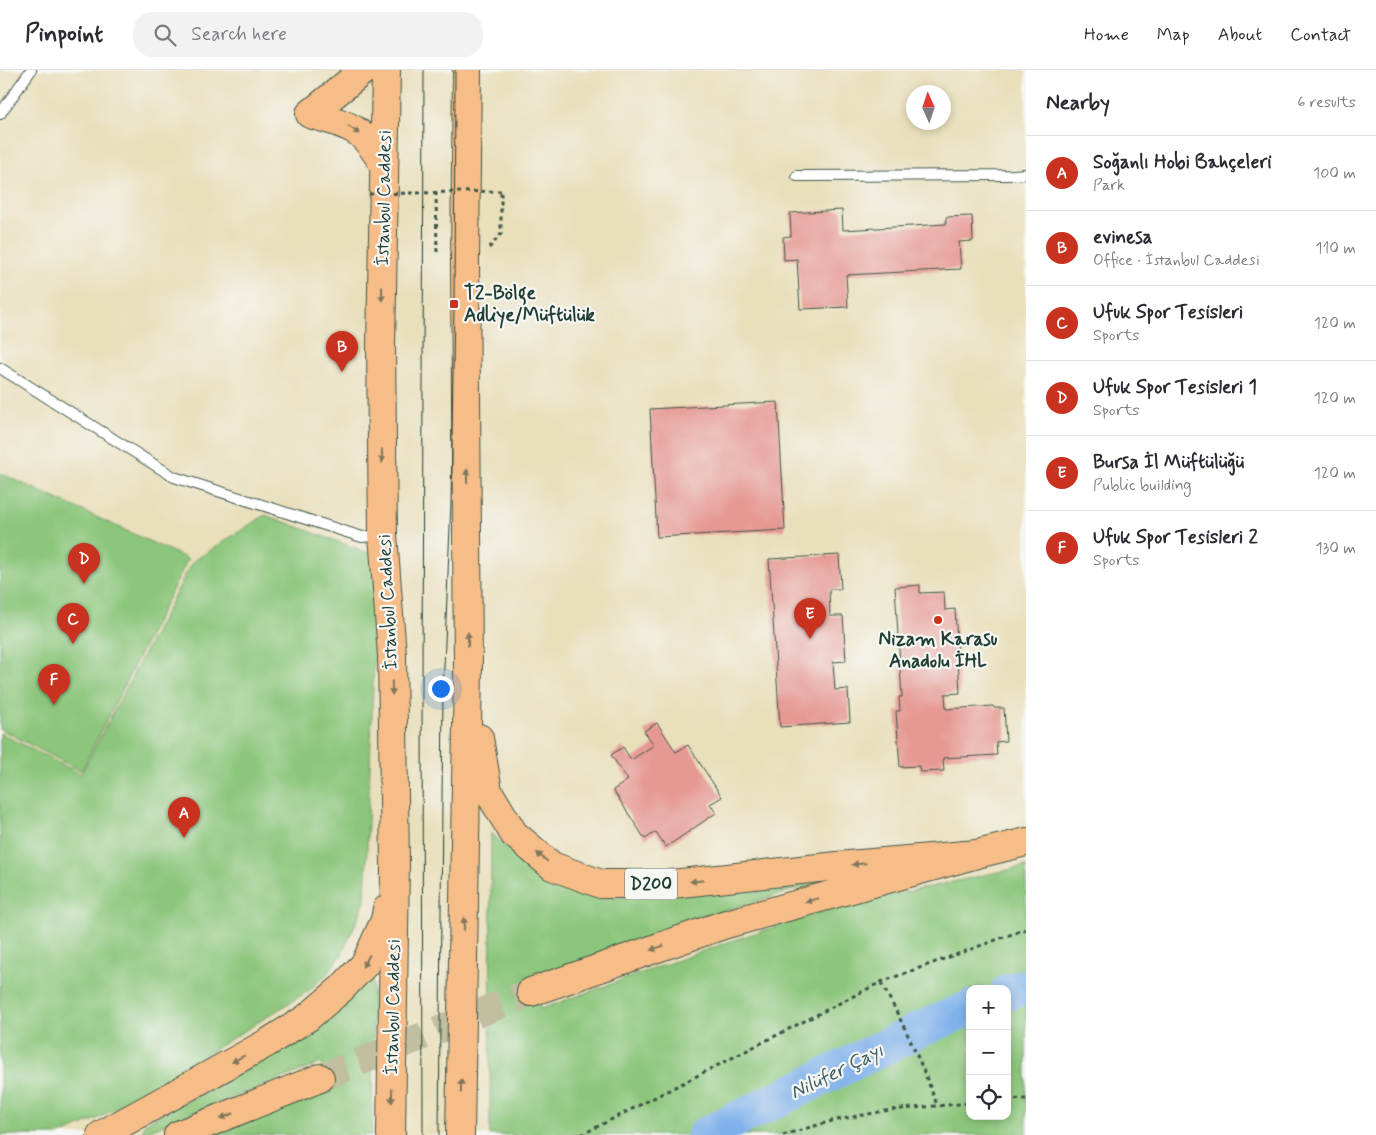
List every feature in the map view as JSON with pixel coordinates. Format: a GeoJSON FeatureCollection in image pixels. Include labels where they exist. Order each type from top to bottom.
{"type":"FeatureCollection","features":[{"type":"Feature","properties":{"kind":"main road"},"geometry":{"type":"LineString","coordinates":[[364,70],[310,114],[353,128],[367,139],[384,165]]}},
{"type":"Feature","properties":{"kind":"main road","name":"İstanbul Caddesi"},"geometry":{"type":"LineString","coordinates":[[386,70],[381,346],[383,535],[392,655],[395,865],[392,1135]]}},
{"type":"Feature","properties":{"kind":"main road"},"geometry":{"type":"LineString","coordinates":[[460,1135],[468,668],[466,70]]}},
{"type":"Feature","properties":{"kind":"main road","name":"D200"},"geometry":{"type":"LineString","coordinates":[[468,668],[488,791],[514,834],[552,866],[601,884],[672,884],[837,866],[977,854]]}},
{"type":"Feature","properties":{"kind":"main road"},"geometry":{"type":"LineString","coordinates":[[531,992],[723,925],[1026,842]]}},
{"type":"Feature","properties":{"kind":"main road"},"geometry":{"type":"LineString","coordinates":[[101,1135],[283,1033],[307,1018],[341,989],[365,964],[385,920],[395,865]]}},
{"type":"Feature","properties":{"kind":"main road"},"geometry":{"type":"LineString","coordinates":[[178,1135],[320,1078]]}},
{"type":"Feature","properties":{"kind":"lane"},"geometry":{"type":"LineString","coordinates":[[0,114],[31,70]]}},
{"type":"Feature","properties":{"kind":"lane"},"geometry":{"type":"LineString","coordinates":[[797,176],[1026,174]]}},
{"type":"Feature","properties":{"kind":"lane"},"geometry":{"type":"LineString","coordinates":[[0,368],[174,477],[362,537],[383,535]]}},
{"type":"Feature","properties":{"kind":"path"},"geometry":{"type":"LineString","coordinates":[[369,194],[501,191],[501,234]]}},
{"type":"Feature","properties":{"kind":"path"},"geometry":{"type":"LineString","coordinates":[[436,192],[437,253]]}},
{"type":"Feature","properties":{"kind":"path"},"geometry":{"type":"LineString","coordinates":[[581,1135],[881,982],[1026,929]]}},
{"type":"Feature","properties":{"kind":"path"},"geometry":{"type":"LineString","coordinates":[[881,982],[924,1070],[937,1105]]}},
{"type":"Feature","properties":{"kind":"path"},"geometry":{"type":"LineString","coordinates":[[1011,1100],[1026,1099]]}},
{"type":"Feature","properties":{"kind":"path"},"geometry":{"type":"LineString","coordinates":[[783,1135],[832,1121],[937,1105],[966,1103]]}},
{"type":"Feature","properties":{"kind":"green space"},"geometry":{"type":"Polygon","coordinates":[[[0,473],[188,559],[81,771],[0,729],[0,473]]]}},
{"type":"Feature","properties":{"kind":"green space"},"geometry":{"type":"Polygon","coordinates":[[[265,515],[375,555],[374,659],[365,902],[341,956],[327,974],[310,990],[175,1074],[99,1118],[60,1135],[0,1135],[0,733],[81,774],[192,562],[265,515]]]}},
{"type":"Feature","properties":{"kind":"green space"},"geometry":{"type":"Polygon","coordinates":[[[491,832],[514,855],[558,886],[602,899],[830,879],[711,915],[527,981],[541,1009],[731,941],[837,907],[1026,866],[1026,1135],[490,1135],[491,832]]]}},
{"type":"Feature","properties":{"kind":"green space"},"geometry":{"type":"Polygon","coordinates":[[[373,977],[372,1135],[211,1135],[331,1091],[321,1063],[142,1133],[145,1123],[235,1076],[293,1041],[348,1000],[373,977]]]}},
{"type":"Feature","properties":{"kind":"building"},"geometry":{"type":"Polygon","coordinates":[[[842,210],[843,230],[946,224],[946,217],[972,216],[973,241],[959,242],[961,269],[846,275],[848,307],[800,309],[797,259],[784,260],[783,237],[791,236],[790,213],[842,210]]]}},
{"type":"Feature","properties":{"kind":"building"},"geometry":{"type":"Polygon","coordinates":[[[778,402],[785,530],[657,537],[650,409],[778,402]]]}},
{"type":"Feature","properties":{"kind":"building"},"geometry":{"type":"Polygon","coordinates":[[[839,555],[841,589],[829,589],[830,616],[843,616],[846,661],[833,662],[835,690],[848,689],[850,722],[780,727],[769,559],[839,555]]]}},
{"type":"Feature","properties":{"kind":"building"},"geometry":{"type":"Polygon","coordinates":[[[920,585],[920,593],[944,592],[945,610],[955,609],[960,693],[945,694],[946,709],[993,706],[994,708],[1004,708],[1006,741],[996,742],[997,755],[943,758],[944,771],[920,772],[919,766],[900,767],[896,711],[900,711],[899,697],[902,697],[895,587],[920,585]]]}},
{"type":"Feature","properties":{"kind":"building"},"geometry":{"type":"Polygon","coordinates":[[[657,723],[676,752],[688,745],[722,797],[710,804],[716,813],[666,847],[656,832],[645,839],[613,790],[628,780],[611,755],[623,747],[631,760],[654,745],[644,731],[657,723]]]}},
{"type":"Feature","properties":{"kind":"waterway","name":"Nilüfer Çayı"},"geometry":{"type":"LineString","coordinates":[[1011,992],[1026,986]]}},
{"type":"Feature","properties":{"kind":"waterway","name":"Nilüfer Çayı"},"geometry":{"type":"LineString","coordinates":[[705,1135],[919,1030],[966,1010]]}},
{"type":"Feature","properties":{"kind":"tunnel"},"geometry":{"type":"LineString","coordinates":[[320,1078],[531,992]]}},
{"type":"Feature","properties":{"kind":"tram line"},"geometry":{"type":"LineString","coordinates":[[423,1135],[424,70]]}},
{"type":"Feature","properties":{"kind":"tram line"},"geometry":{"type":"LineString","coordinates":[[439,1135],[443,690],[451,503],[455,70]]}},
{"type":"Feature","properties":{"kind":"place","name":"T2-Bölge Adliye/Müftülük"},"geometry":{"type":"Point","coordinates":[454,304]}},
{"type":"Feature","properties":{"kind":"place","name":"evinesa"},"geometry":{"type":"Point","coordinates":[342,372]}},
{"type":"Feature","properties":{"kind":"place","name":"Ufuk Spor Tesisleri 1"},"geometry":{"type":"Point","coordinates":[84,584]}},
{"type":"Feature","properties":{"kind":"place","name":"Nizam Karasu Anadolu İHL"},"geometry":{"type":"Point","coordinates":[938,620]}},
{"type":"Feature","properties":{"kind":"place","name":"Bursa İl Müftülüğü"},"geometry":{"type":"Point","coordinates":[810,639]}},
{"type":"Feature","properties":{"kind":"place","name":"Ufuk Spor Tesisleri"},"geometry":{"type":"Point","coordinates":[73,644]}},
{"type":"Feature","properties":{"kind":"place","name":"Ufuk Spor Tesisleri 2"},"geometry":{"type":"Point","coordinates":[54,705]}},
{"type":"Feature","properties":{"kind":"place","name":"Soğanlı Hobi Bahçeleri"},"geometry":{"type":"Point","coordinates":[184,838]}}]}
